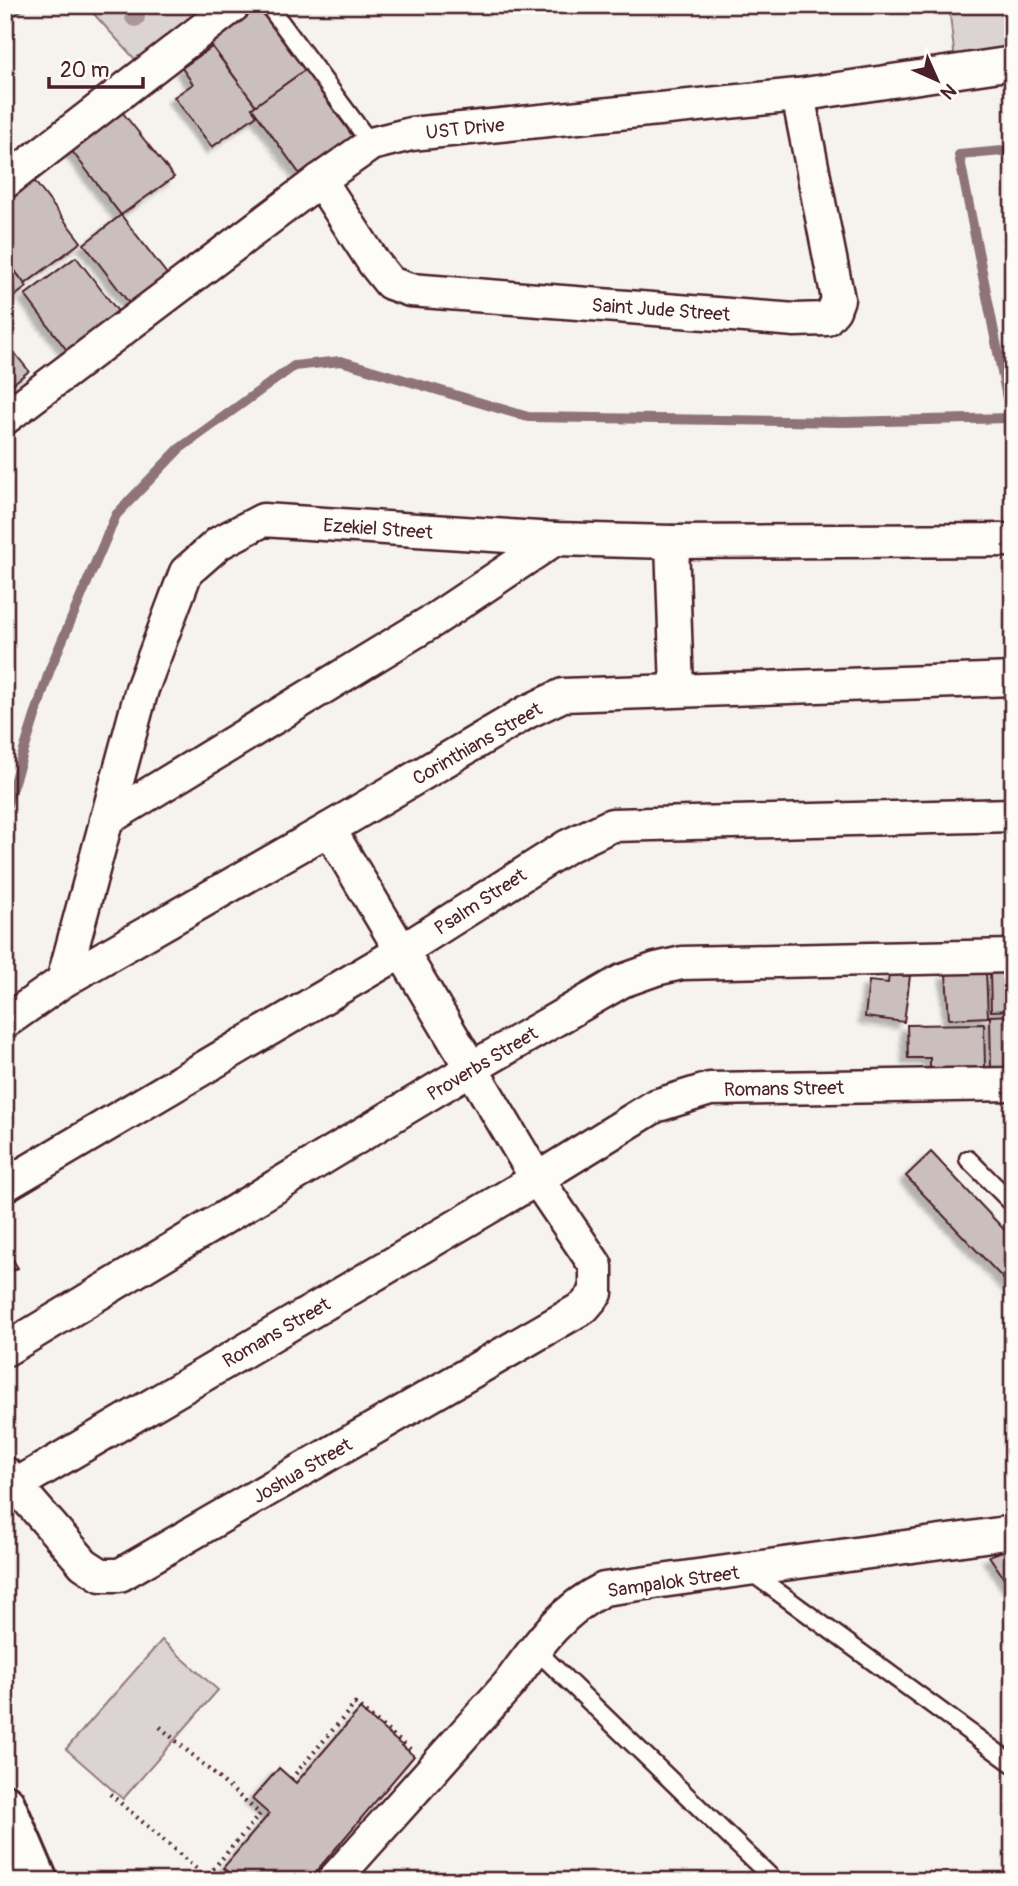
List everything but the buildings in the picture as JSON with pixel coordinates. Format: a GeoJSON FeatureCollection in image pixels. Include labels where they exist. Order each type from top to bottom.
{"type":"FeatureCollection","features":[{"type":"Feature","properties":{"kind":"main road"},"geometry":{"type":"LineString","coordinates":[[5,1804],[38,1881]]}},
{"type":"Feature","properties":{"kind":"street"},"geometry":{"type":"LineString","coordinates":[[5,182],[234,5]]}},
{"type":"Feature","properties":{"kind":"street","name":"UST Drive"},"geometry":{"type":"LineString","coordinates":[[5,418],[370,144],[411,134],[798,95],[1013,63]]}},
{"type":"Feature","properties":{"kind":"street","name":"Saint Jude Street"},"geometry":{"type":"LineString","coordinates":[[320,180],[390,283],[410,290],[795,320],[826,319],[834,310],[838,299],[798,95]]}},
{"type":"Feature","properties":{"kind":"street","name":"Ezekiel Street"},"geometry":{"type":"LineString","coordinates":[[63,981],[142,689],[186,572],[219,543],[263,520],[555,540],[1013,540]]}},
{"type":"Feature","properties":{"kind":"street"},"geometry":{"type":"LineString","coordinates":[[106,820],[434,620],[555,540]]}},
{"type":"Feature","properties":{"kind":"street"},"geometry":{"type":"LineString","coordinates":[[672,542],[677,690]]}},
{"type":"Feature","properties":{"kind":"street","name":"Corinthians Street"},"geometry":{"type":"LineString","coordinates":[[5,1022],[63,981],[329,830],[527,712],[563,695],[1013,679]]}},
{"type":"Feature","properties":{"kind":"street","name":"Psalm Street"},"geometry":{"type":"LineString","coordinates":[[5,1185],[402,951],[566,847],[612,825],[1013,815]]}},
{"type":"Feature","properties":{"kind":"street"},"geometry":{"type":"LineString","coordinates":[[329,830],[537,1179]]}},
{"type":"Feature","properties":{"kind":"street","name":"Proverbs Street"},"geometry":{"type":"LineString","coordinates":[[5,1350],[472,1068],[622,981],[656,968],[682,963],[1013,956]]}},
{"type":"Feature","properties":{"kind":"street","name":"Romans Street"},"geometry":{"type":"LineString","coordinates":[[10,1479],[537,1179],[655,1106],[710,1089],[1013,1084]]}},
{"type":"Feature","properties":{"kind":"street","name":"Joshua Street"},"geometry":{"type":"LineString","coordinates":[[10,1479],[84,1564],[101,1575],[120,1575],[584,1307],[596,1293],[596,1266],[537,1179]]}},
{"type":"Feature","properties":{"kind":"street","name":"Sampalok Street"},"geometry":{"type":"LineString","coordinates":[[333,1881],[509,1684],[535,1649],[582,1600],[604,1589],[1013,1532]]}},
{"type":"Feature","properties":{"kind":"lane"},"geometry":{"type":"LineString","coordinates":[[268,5],[370,144]]}},
{"type":"Feature","properties":{"kind":"lane"},"geometry":{"type":"LineString","coordinates":[[968,1160],[1013,1204]]}},
{"type":"Feature","properties":{"kind":"lane"},"geometry":{"type":"LineString","coordinates":[[748,1570],[1013,1764]]}},
{"type":"Feature","properties":{"kind":"lane"},"geometry":{"type":"LineString","coordinates":[[535,1649],[775,1881]]}},
{"type":"Feature","properties":{"kind":"path"},"geometry":{"type":"LineString","coordinates":[[291,1779],[355,1703],[417,1756]]}},
{"type":"Feature","properties":{"kind":"path"},"geometry":{"type":"LineString","coordinates":[[110,1794],[207,1879],[262,1812],[160,1727]]}},
{"type":"Feature","properties":{"kind":"shaded area"},"geometry":{"type":"Polygon","coordinates":[[[5,5],[30,5],[5,22],[5,5]]]}},
{"type":"Feature","properties":{"kind":"shaded area"},"geometry":{"type":"Polygon","coordinates":[[[97,5],[220,5],[142,67],[93,13],[97,5]]]}},
{"type":"Feature","properties":{"kind":"shaded area"},"geometry":{"type":"Polygon","coordinates":[[[949,5],[1013,5],[1013,53],[955,61],[949,5]]]}},
{"type":"Feature","properties":{"kind":"shaded area"},"geometry":{"type":"Polygon","coordinates":[[[162,1640],[218,1690],[123,1799],[66,1749],[162,1640]]]}},
{"type":"Feature","properties":{"kind":"waterway"},"geometry":{"type":"LineString","coordinates":[[5,810],[50,669],[116,515],[179,449],[294,366],[341,361],[528,417],[843,422],[1011,418],[959,155],[1013,150]]}}]}
